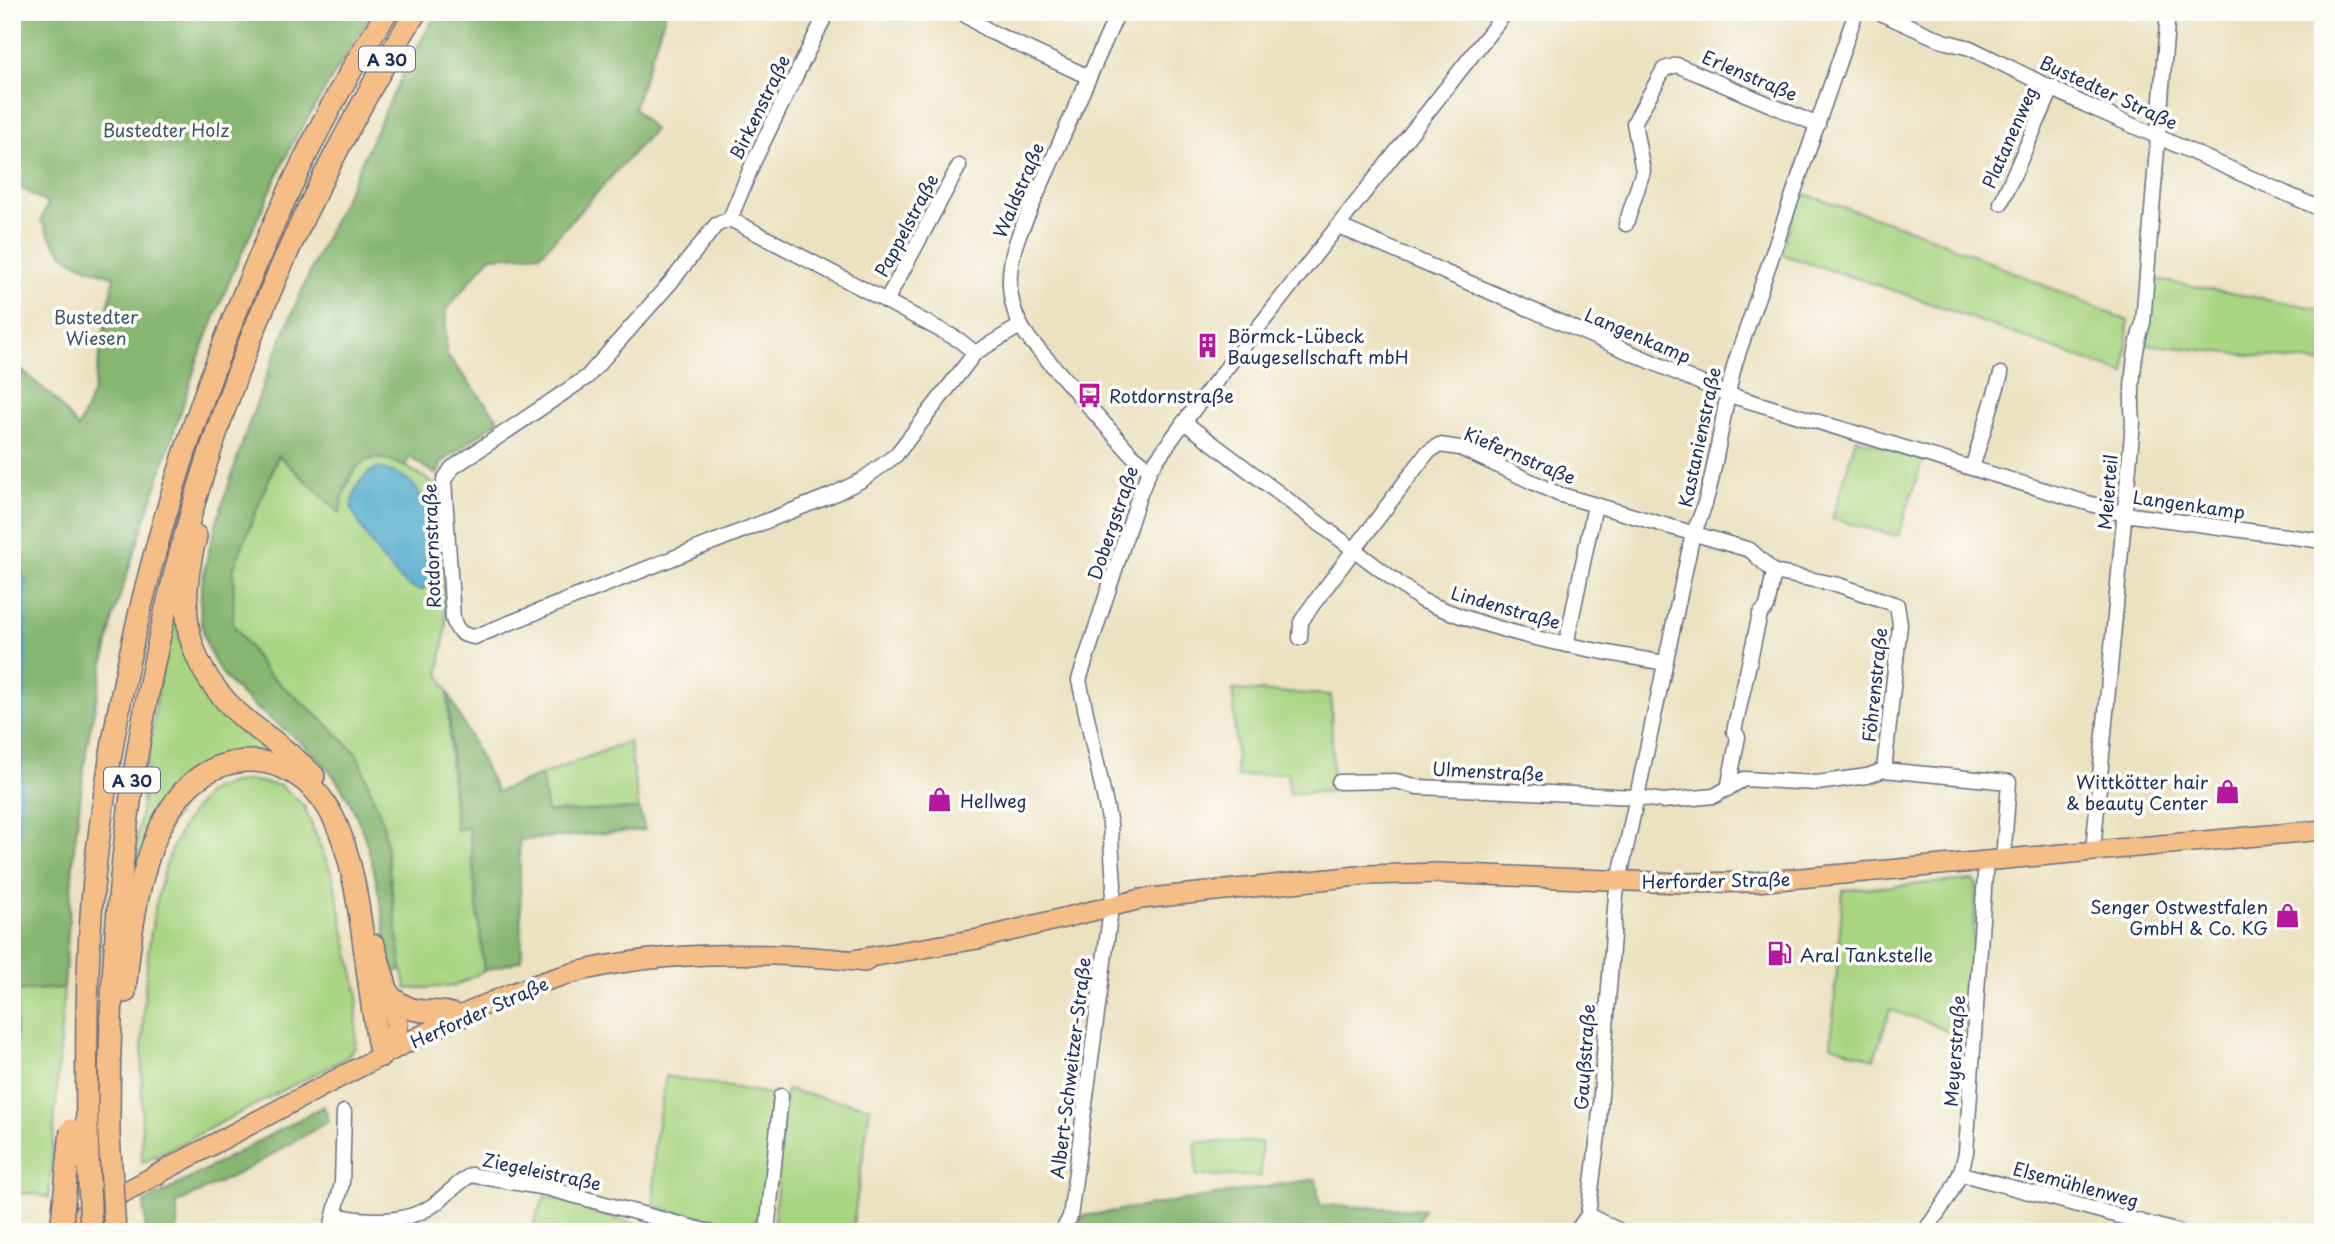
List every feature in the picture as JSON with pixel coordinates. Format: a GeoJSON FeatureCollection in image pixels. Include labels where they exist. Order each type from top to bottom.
{"type":"FeatureCollection","features":[{"type":"Feature","properties":{"kind":"highway","name":"A 30"},"geometry":{"type":"LineString","coordinates":[[91,1232],[79,1131],[96,861],[115,732],[145,589],[182,457],[222,343],[268,235],[313,141],[387,12]]}},
{"type":"Feature","properties":{"kind":"highway","name":"A 30"},"geometry":{"type":"LineString","coordinates":[[115,1232],[109,1134],[108,1030],[118,891],[138,736],[173,572],[215,436],[269,289],[360,107],[416,12]]}},
{"type":"Feature","properties":{"kind":"highway"},"geometry":{"type":"LineString","coordinates":[[215,436],[217,465],[195,540],[188,583],[186,615],[190,645],[199,666],[214,689],[249,722],[302,762],[320,782],[350,832],[375,955],[397,1023],[396,1036],[381,1056]]}},
{"type":"Feature","properties":{"kind":"highway"},"geometry":{"type":"LineString","coordinates":[[109,1134],[120,1117],[121,1029],[128,962],[145,867],[157,832],[184,792],[204,775],[224,764],[265,762],[291,771],[313,787],[329,808],[351,876],[372,1019],[381,1056]]}},
{"type":"Feature","properties":{"kind":"highway"},"geometry":{"type":"LineString","coordinates":[[390,996],[404,1007],[419,1013],[443,1009],[460,1017]]}},
{"type":"Feature","properties":{"kind":"highway"},"geometry":{"type":"LineString","coordinates":[[61,1232],[79,1131]]}},
{"type":"Feature","properties":{"kind":"main road","name":"Herforder Straße"},"geometry":{"type":"LineString","coordinates":[[50,1232],[381,1056],[460,1017],[555,978],[593,969],[694,955],[852,960],[978,939],[1141,899],[1367,874],[1439,873],[1756,882],[2323,830]]}},
{"type":"Feature","properties":{"kind":"street","name":"Birkenstraße"},"geometry":{"type":"LineString","coordinates":[[730,219],[753,163],[827,12]]}},
{"type":"Feature","properties":{"kind":"street"},"geometry":{"type":"LineString","coordinates":[[961,12],[989,31],[1089,77]]}},
{"type":"Feature","properties":{"kind":"street","name":"Waldstraße"},"geometry":{"type":"LineString","coordinates":[[1118,12],[1011,256],[1009,290],[1020,326],[1132,455],[1150,469]]}},
{"type":"Feature","properties":{"kind":"street","name":"Dobergstraße"},"geometry":{"type":"LineString","coordinates":[[1109,907],[1114,886],[1110,824],[1079,680],[1150,469],[1506,12]]}},
{"type":"Feature","properties":{"kind":"street","name":"Kastanienstraße"},"geometry":{"type":"LineString","coordinates":[[1619,880],[1693,533],[1703,515],[1726,394],[1856,12]]}},
{"type":"Feature","properties":{"kind":"street","name":"Bustedter Straße"},"geometry":{"type":"LineString","coordinates":[[1878,12],[1942,41],[1970,48],[2323,210]]}},
{"type":"Feature","properties":{"kind":"street","name":"Meierteil"},"geometry":{"type":"LineString","coordinates":[[2093,851],[2133,423],[2131,407],[2137,339],[2143,323],[2168,12]]}},
{"type":"Feature","properties":{"kind":"street","name":"Erlenstraße"},"geometry":{"type":"LineString","coordinates":[[1626,224],[1643,171],[1634,123],[1664,69],[1677,65],[1818,125]]}},
{"type":"Feature","properties":{"kind":"street","name":"Platanenweg"},"geometry":{"type":"LineString","coordinates":[[2001,203],[2053,87]]}},
{"type":"Feature","properties":{"kind":"street","name":"Pappelstraße"},"geometry":{"type":"LineString","coordinates":[[886,301],[959,166]]}},
{"type":"Feature","properties":{"kind":"street"},"geometry":{"type":"LineString","coordinates":[[730,219],[886,301],[975,353]]}},
{"type":"Feature","properties":{"kind":"street","name":"Rotdornstraße"},"geometry":{"type":"LineString","coordinates":[[730,219],[716,225],[671,282],[587,377],[453,468],[444,480],[453,619],[457,629],[464,635],[474,636],[832,495],[862,480],[896,455],[915,435],[975,353],[1020,326]]}},
{"type":"Feature","properties":{"kind":"street","name":"Langenkamp"},"geometry":{"type":"LineString","coordinates":[[1338,226],[1726,394],[2124,514],[2323,541]]}},
{"type":"Feature","properties":{"kind":"street"},"geometry":{"type":"LineString","coordinates":[[1972,468],[2001,374]]}},
{"type":"Feature","properties":{"kind":"street","name":"Lindenstraße"},"geometry":{"type":"LineString","coordinates":[[1184,422],[1421,600],[1454,615],[1566,645],[1664,663]]}},
{"type":"Feature","properties":{"kind":"street","name":"Kiefernstraße"},"geometry":{"type":"LineString","coordinates":[[1352,550],[1427,453],[1439,445],[1460,448],[1528,482],[1595,505],[1693,533]]}},
{"type":"Feature","properties":{"kind":"street"},"geometry":{"type":"LineString","coordinates":[[1566,645],[1595,505]]}},
{"type":"Feature","properties":{"kind":"street","name":"Föhrenstraße"},"geometry":{"type":"LineString","coordinates":[[1693,533],[1750,550],[1774,572],[1839,585],[1897,605],[1900,624],[1884,769]]}},
{"type":"Feature","properties":{"kind":"street"},"geometry":{"type":"LineString","coordinates":[[1300,638],[1301,622],[1352,550]]}},
{"type":"Feature","properties":{"kind":"street"},"geometry":{"type":"LineString","coordinates":[[1728,789],[1738,737],[1734,731],[1760,614],[1767,607],[1774,572]]}},
{"type":"Feature","properties":{"kind":"street"},"geometry":{"type":"LineString","coordinates":[[1636,797],[1663,801],[1689,799],[1714,796],[1744,779],[1817,783],[1867,776],[1884,769],[2009,782],[1994,860]]}},
{"type":"Feature","properties":{"kind":"street","name":"Ulmenstraße"},"geometry":{"type":"LineString","coordinates":[[1339,782],[1396,781],[1418,787],[1636,797]]}},
{"type":"Feature","properties":{"kind":"street","name":"Meyerstraße"},"geometry":{"type":"LineString","coordinates":[[1924,1232],[1962,1174],[1994,860]]}},
{"type":"Feature","properties":{"kind":"street","name":"Gaußstraße"},"geometry":{"type":"LineString","coordinates":[[1576,1232],[1588,1215],[1598,1135],[1604,1032],[1619,880]]}},
{"type":"Feature","properties":{"kind":"street","name":"Albert-Schweitzer-Straße"},"geometry":{"type":"LineString","coordinates":[[1062,1232],[1070,1217],[1109,907]]}},
{"type":"Feature","properties":{"kind":"street"},"geometry":{"type":"LineString","coordinates":[[767,1232],[781,1096]]}},
{"type":"Feature","properties":{"kind":"street"},"geometry":{"type":"LineString","coordinates":[[330,1232],[342,1183],[344,1112]]}},
{"type":"Feature","properties":{"kind":"street","name":"Elsemühlenweg"},"geometry":{"type":"LineString","coordinates":[[1962,1174],[2179,1232]]}},
{"type":"Feature","properties":{"kind":"street","name":"Ziegeleistraße"},"geometry":{"type":"LineString","coordinates":[[336,1215],[396,1219],[413,1215],[431,1206],[471,1175],[546,1188],[709,1232]]}},
{"type":"Feature","properties":{"kind":"street"},"geometry":{"type":"LineString","coordinates":[[1588,1215],[1622,1232]]}},
{"type":"Feature","properties":{"kind":"green space","name":"Bustedter Holz"},"geometry":{"type":"Polygon","coordinates":[[[12,12],[372,12],[292,144],[233,272],[198,359],[114,614],[87,745],[74,849],[64,988],[12,991],[12,362],[52,396],[78,428],[93,392],[114,277],[78,264],[62,253],[41,220],[48,204],[12,183],[12,12]]]}},
{"type":"Feature","properties":{"kind":"green space"},"geometry":{"type":"Polygon","coordinates":[[[438,12],[666,12],[634,108],[654,130],[541,254],[490,257],[446,310],[446,354],[499,420],[442,462],[437,475],[409,457],[405,467],[390,460],[367,460],[351,475],[340,513],[278,455],[234,568],[233,624],[266,672],[318,716],[357,754],[383,823],[402,969],[392,974],[370,854],[348,799],[332,774],[311,751],[245,698],[222,673],[206,642],[200,604],[210,546],[242,444],[283,334],[390,100],[438,12]]]}},
{"type":"Feature","properties":{"kind":"green space"},"geometry":{"type":"Polygon","coordinates":[[[1801,193],[1916,231],[2128,321],[2125,374],[1896,291],[1780,254],[1801,193]]]}},
{"type":"Feature","properties":{"kind":"green space"},"geometry":{"type":"Polygon","coordinates":[[[2151,279],[2323,309],[2323,363],[2145,344],[2151,279]]]}},
{"type":"Feature","properties":{"kind":"green space"},"geometry":{"type":"Polygon","coordinates":[[[1856,438],[1923,459],[1898,536],[1832,519],[1856,438]]]}},
{"type":"Feature","properties":{"kind":"green space"},"geometry":{"type":"Polygon","coordinates":[[[279,454],[340,512],[348,481],[360,464],[369,458],[390,459],[439,487],[446,626],[439,673],[448,692],[450,763],[456,830],[469,826],[484,971],[455,986],[407,989],[383,823],[357,754],[318,716],[266,672],[233,624],[233,568],[279,454]]]}},
{"type":"Feature","properties":{"kind":"green space"},"geometry":{"type":"Polygon","coordinates":[[[178,601],[179,638],[196,675],[296,764],[204,767],[129,895],[158,689],[178,601]]]}},
{"type":"Feature","properties":{"kind":"green space"},"geometry":{"type":"Polygon","coordinates":[[[1233,690],[1331,695],[1333,791],[1289,794],[1287,772],[1237,777],[1233,690]]]}},
{"type":"Feature","properties":{"kind":"green space"},"geometry":{"type":"Polygon","coordinates":[[[448,692],[497,792],[541,775],[547,812],[639,809],[645,830],[519,840],[522,960],[484,971],[469,827],[456,830],[448,692]]]}},
{"type":"Feature","properties":{"kind":"green space"},"geometry":{"type":"Polygon","coordinates":[[[629,741],[639,809],[547,812],[541,775],[629,741]]]}},
{"type":"Feature","properties":{"kind":"green space"},"geometry":{"type":"Polygon","coordinates":[[[249,780],[281,786],[304,806],[333,877],[358,995],[355,1048],[344,1059],[142,1163],[146,975],[152,925],[162,878],[177,837],[206,794],[221,786],[249,780]]]}},
{"type":"Feature","properties":{"kind":"green space"},"geometry":{"type":"Polygon","coordinates":[[[1973,880],[1977,885],[1966,1041],[1928,1022],[1890,1010],[1874,1059],[1831,1045],[1843,890],[1973,880]]]}},
{"type":"Feature","properties":{"kind":"green space"},"geometry":{"type":"Polygon","coordinates":[[[64,988],[49,1198],[33,1193],[12,1194],[17,991],[64,988]]]}},
{"type":"Feature","properties":{"kind":"green space"},"geometry":{"type":"Polygon","coordinates":[[[666,1076],[777,1095],[762,1207],[754,1222],[738,1226],[654,1207],[654,1146],[666,1076]]]}},
{"type":"Feature","properties":{"kind":"green space"},"geometry":{"type":"Polygon","coordinates":[[[786,1090],[870,1107],[852,1232],[773,1232],[786,1090]]]}},
{"type":"Feature","properties":{"kind":"green space"},"geometry":{"type":"Polygon","coordinates":[[[324,1106],[329,1121],[249,1168],[177,1203],[177,1232],[146,1232],[144,1203],[324,1106]]]}},
{"type":"Feature","properties":{"kind":"green space"},"geometry":{"type":"Polygon","coordinates":[[[1196,1142],[1261,1142],[1261,1176],[1196,1176],[1196,1142]]]}},
{"type":"Feature","properties":{"kind":"green space"},"geometry":{"type":"Polygon","coordinates":[[[1316,1179],[1320,1205],[1424,1210],[1410,1232],[1074,1232],[1084,1216],[1316,1179]]]}},
{"type":"Feature","properties":{"kind":"green space"},"geometry":{"type":"Polygon","coordinates":[[[545,1196],[590,1208],[589,1212],[667,1232],[530,1232],[545,1196]]]}},
{"type":"Feature","properties":{"kind":"water"},"geometry":{"type":"Polygon","coordinates":[[[377,468],[397,473],[411,482],[420,493],[428,522],[431,575],[429,585],[422,590],[412,588],[391,570],[371,543],[351,507],[359,484],[377,468]]]}},
{"type":"Feature","properties":{"kind":"waterway"},"geometry":{"type":"LineString","coordinates":[[12,550],[25,582],[25,682],[12,988]]}},
{"type":"Feature","properties":{"kind":"place","name":"Börmck-Lübeck Baugesellschaft mbH"},"geometry":{"type":"Point","coordinates":[1207,345]}},
{"type":"Feature","properties":{"kind":"place","name":"Rotdornstraße"},"geometry":{"type":"Point","coordinates":[1089,395]}},
{"type":"Feature","properties":{"kind":"place","name":"Wittkötter hair & beauty Center"},"geometry":{"type":"Point","coordinates":[2228,791]}},
{"type":"Feature","properties":{"kind":"place","name":"Hellweg"},"geometry":{"type":"Point","coordinates":[940,800]}},
{"type":"Feature","properties":{"kind":"place","name":"Senger Ostwestfalen GmbH & Co. KG"},"geometry":{"type":"Point","coordinates":[2288,916]}},
{"type":"Feature","properties":{"kind":"place","name":"Aral Tankstelle"},"geometry":{"type":"Point","coordinates":[1780,954]}},
{"type":"Feature","properties":{"kind":"park label","name":"Bustedter Wiesen"},"geometry":{"type":"Point","coordinates":[96,326]}}]}
